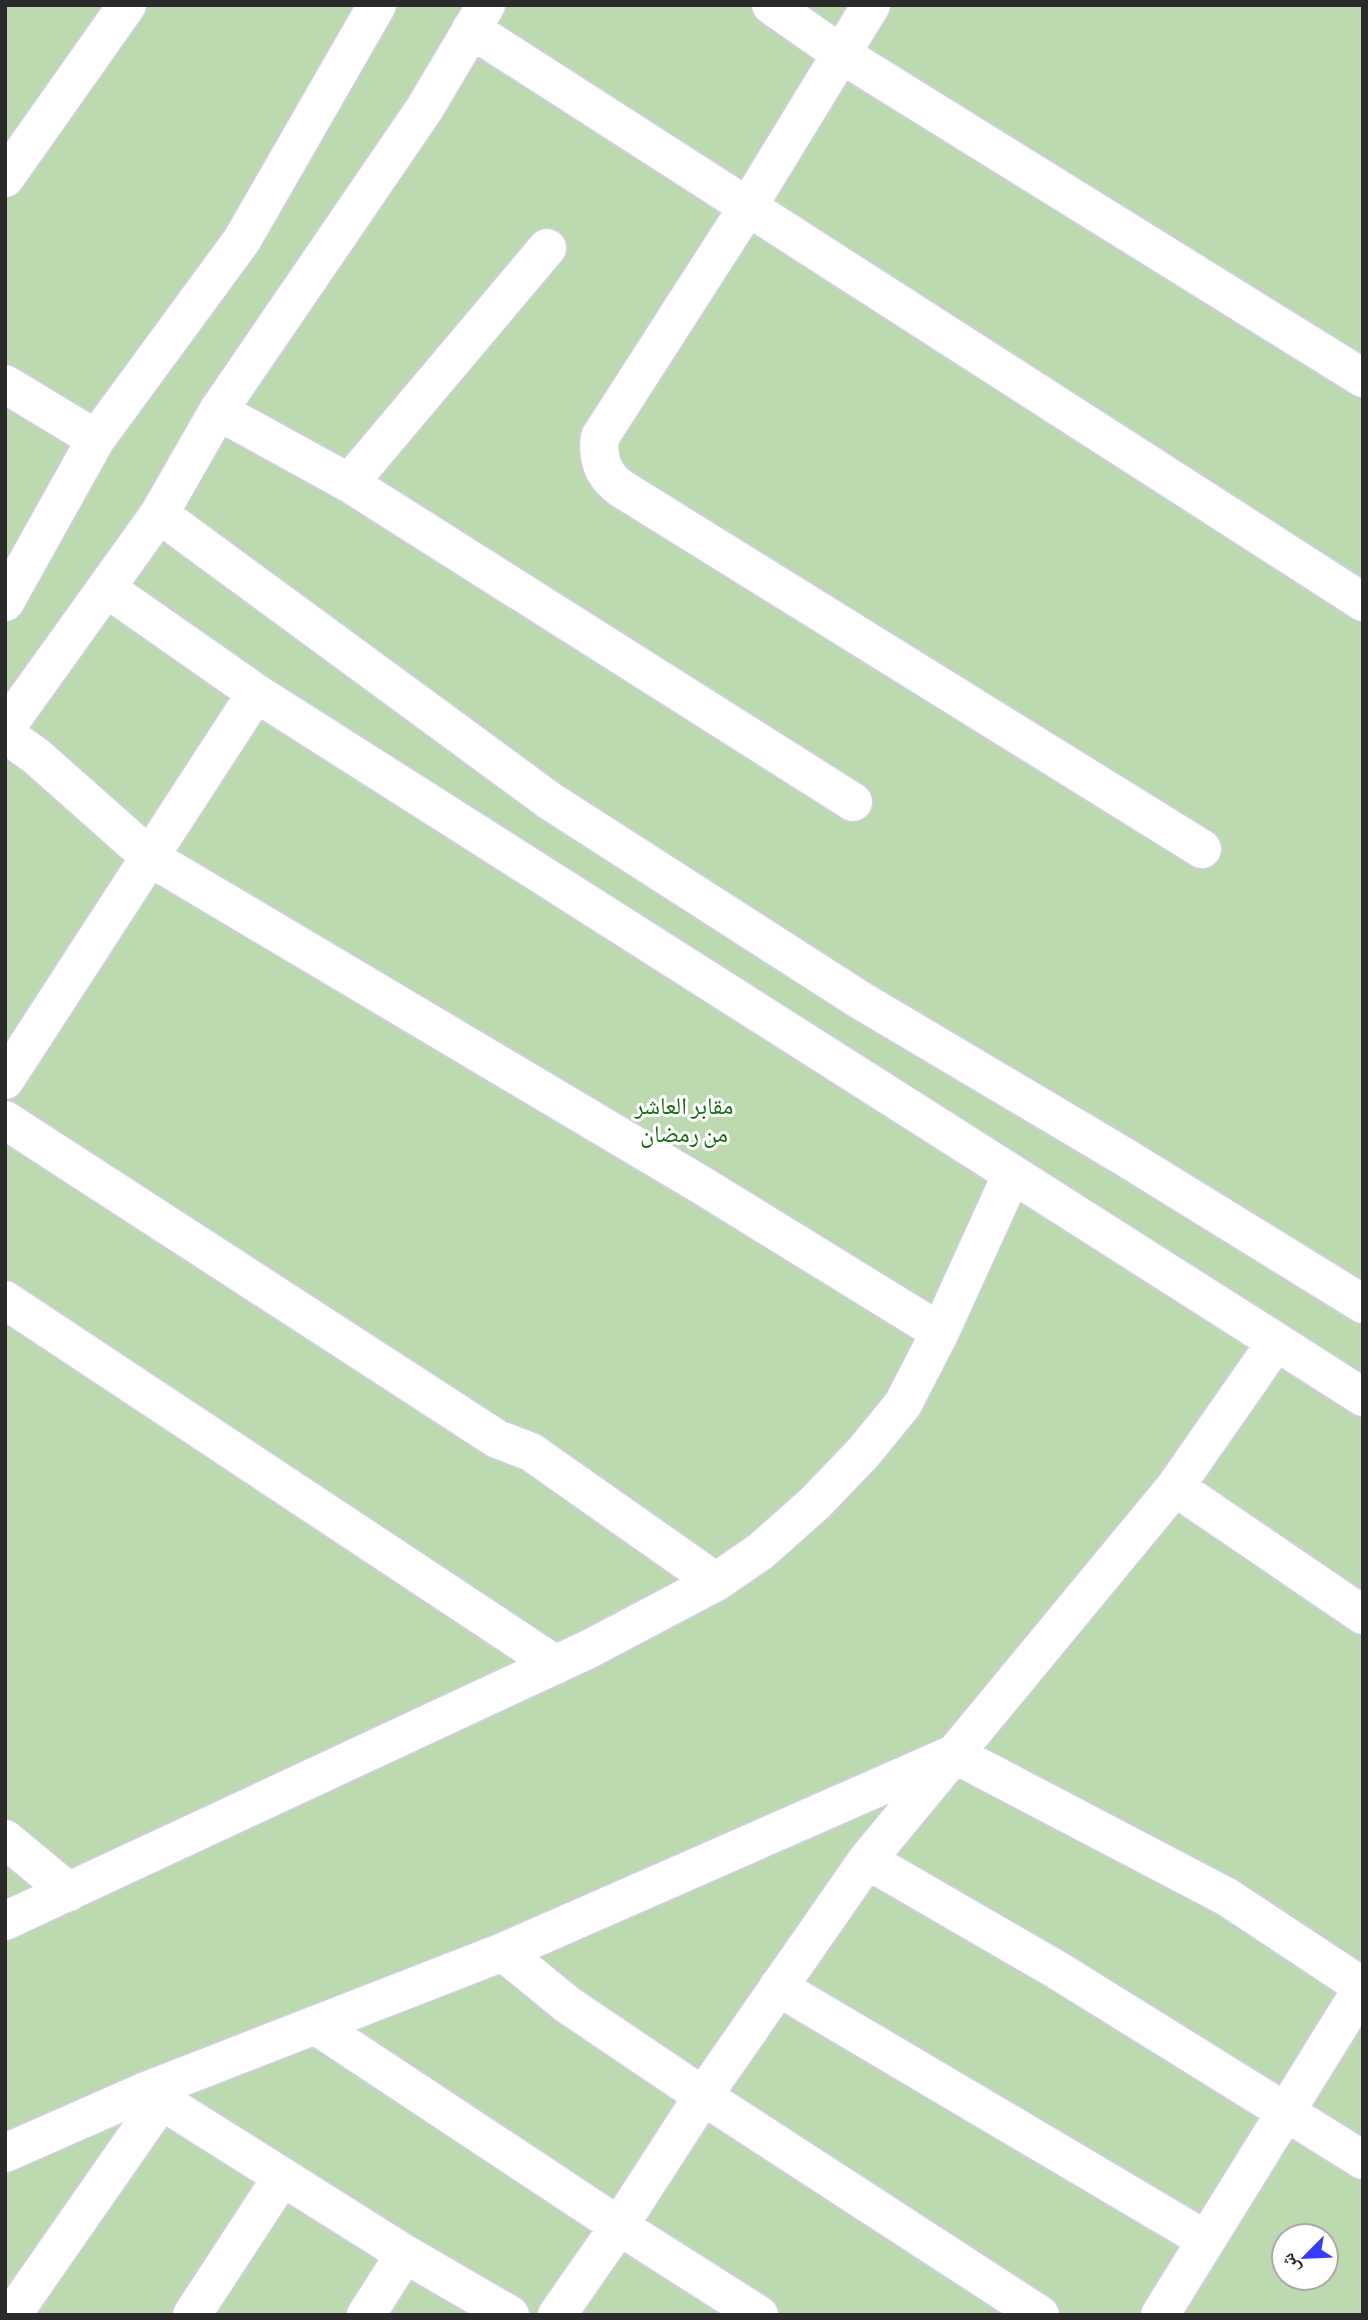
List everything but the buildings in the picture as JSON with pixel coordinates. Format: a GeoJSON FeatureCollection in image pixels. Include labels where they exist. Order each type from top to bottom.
{"type":"FeatureCollection","features":[{"type":"Feature","properties":{"kind":"lane"},"geometry":{"type":"LineString","coordinates":[[5,178],[127,5]]}},
{"type":"Feature","properties":{"kind":"lane"},"geometry":{"type":"LineString","coordinates":[[5,602],[96,439],[242,240],[377,5]]}},
{"type":"Feature","properties":{"kind":"lane"},"geometry":{"type":"LineString","coordinates":[[771,5],[841,54],[1363,378]]}},
{"type":"Feature","properties":{"kind":"lane"},"geometry":{"type":"LineString","coordinates":[[871,5],[747,208],[600,437],[598,453],[603,469],[612,482],[1202,849]]}},
{"type":"Feature","properties":{"kind":"lane"},"geometry":{"type":"LineString","coordinates":[[940,1332],[703,1186],[151,858],[5,732],[159,514],[218,411],[425,108],[478,17],[747,208],[1360,595]]}},
{"type":"Feature","properties":{"kind":"lane"},"geometry":{"type":"LineString","coordinates":[[349,483],[547,248]]}},
{"type":"Feature","properties":{"kind":"lane"},"geometry":{"type":"LineString","coordinates":[[5,384],[96,439]]}},
{"type":"Feature","properties":{"kind":"lane"},"geometry":{"type":"LineString","coordinates":[[218,411],[349,483],[853,802]]}},
{"type":"Feature","properties":{"kind":"lane"},"geometry":{"type":"LineString","coordinates":[[159,514],[550,801],[860,1000],[1124,1156],[1363,1304]]}},
{"type":"Feature","properties":{"kind":"lane"},"geometry":{"type":"LineString","coordinates":[[106,589],[256,693],[1363,1397]]}},
{"type":"Feature","properties":{"kind":"lane"},"geometry":{"type":"LineString","coordinates":[[5,1080],[256,693]]}},
{"type":"Feature","properties":{"kind":"lane"},"geometry":{"type":"LineString","coordinates":[[5,1120],[497,1439],[531,1452],[716,1582]]}},
{"type":"Feature","properties":{"kind":"lane"},"geometry":{"type":"LineString","coordinates":[[5,1922],[556,1665],[716,1582],[761,1551],[815,1503],[903,1404],[940,1332],[1012,1174]]}},
{"type":"Feature","properties":{"kind":"lane"},"geometry":{"type":"LineString","coordinates":[[5,1300],[556,1665]]}},
{"type":"Feature","properties":{"kind":"lane"},"geometry":{"type":"LineString","coordinates":[[558,2315],[703,2096],[867,1860],[1175,1487],[1276,1342]]}},
{"type":"Feature","properties":{"kind":"lane"},"geometry":{"type":"LineString","coordinates":[[1175,1487],[1363,1615]]}},
{"type":"Feature","properties":{"kind":"lane"},"geometry":{"type":"LineString","coordinates":[[5,2153],[153,2096],[315,2025],[503,1952],[954,1754]]}},
{"type":"Feature","properties":{"kind":"lane"},"geometry":{"type":"LineString","coordinates":[[954,1754],[1227,1897],[1363,1987],[1160,2315]]}},
{"type":"Feature","properties":{"kind":"lane"},"geometry":{"type":"LineString","coordinates":[[5,1839],[69,1892]]}},
{"type":"Feature","properties":{"kind":"lane"},"geometry":{"type":"LineString","coordinates":[[867,1860],[1057,1970],[1363,2160]]}},
{"type":"Feature","properties":{"kind":"lane"},"geometry":{"type":"LineString","coordinates":[[503,1952],[568,2005],[1040,2315]]}},
{"type":"Feature","properties":{"kind":"lane"},"geometry":{"type":"LineString","coordinates":[[778,1987],[1206,2240]]}},
{"type":"Feature","properties":{"kind":"lane"},"geometry":{"type":"LineString","coordinates":[[315,2025],[619,2226],[760,2315]]}},
{"type":"Feature","properties":{"kind":"lane"},"geometry":{"type":"LineString","coordinates":[[153,2096],[405,2254],[510,2315]]}},
{"type":"Feature","properties":{"kind":"lane"},"geometry":{"type":"LineString","coordinates":[[12,2315],[153,2096]]}},
{"type":"Feature","properties":{"kind":"lane"},"geometry":{"type":"LineString","coordinates":[[192,2315],[282,2177]]}},
{"type":"Feature","properties":{"kind":"lane"},"geometry":{"type":"LineString","coordinates":[[366,2315],[405,2254]]}},
{"type":"Feature","properties":{"kind":"green space","name":"مقابر العاشر من رمضان"},"geometry":{"type":"Polygon","coordinates":[[[5,5],[1363,5],[1363,2315],[5,2315],[5,5]]]}}]}
